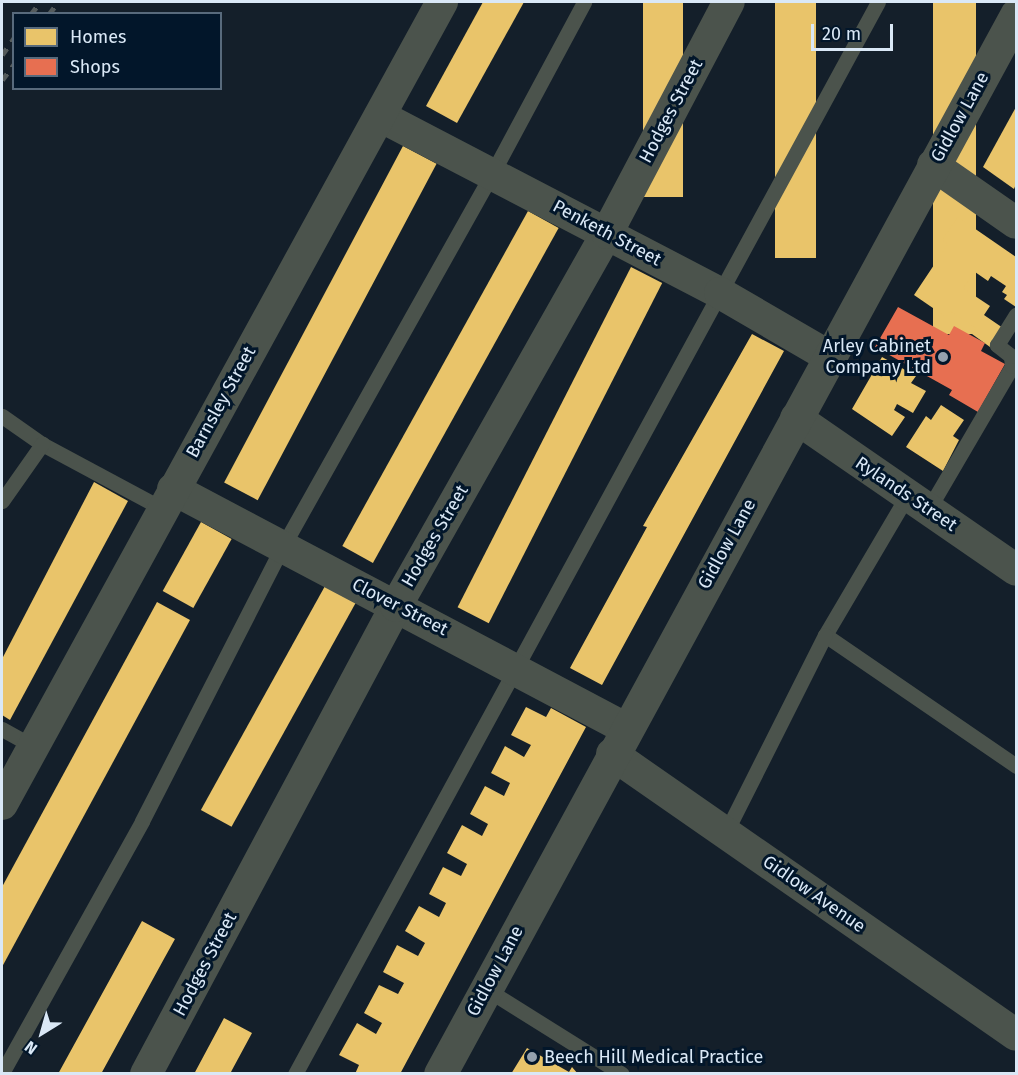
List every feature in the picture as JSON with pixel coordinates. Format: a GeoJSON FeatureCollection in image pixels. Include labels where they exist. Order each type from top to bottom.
{"type":"FeatureCollection","features":[{"type":"Feature","properties":{"kind":"street","name":"Barnsley Street"},"geometry":{"type":"LineString","coordinates":[[2,804],[442,2]]}},
{"type":"Feature","properties":{"kind":"street","name":"Hodges Street"},"geometry":{"type":"LineString","coordinates":[[146,1074],[396,606],[607,233],[729,2]]}},
{"type":"Feature","properties":{"kind":"street","name":"Gidlow Lane"},"geometry":{"type":"LineString","coordinates":[[440,1074],[618,741],[1017,15]]}},
{"type":"Feature","properties":{"kind":"street","name":"Penketh Street"},"geometry":{"type":"LineString","coordinates":[[380,116],[494,172],[720,293],[830,357]]}},
{"type":"Feature","properties":{"kind":"street"},"geometry":{"type":"LineString","coordinates":[[933,165],[1017,223]]}},
{"type":"Feature","properties":{"kind":"street","name":"Rylands Street"},"geometry":{"type":"LineString","coordinates":[[796,418],[1017,570]]}},
{"type":"Feature","properties":{"kind":"street","name":"Clover Street"},"geometry":{"type":"LineString","coordinates":[[168,499],[283,546],[516,668],[618,741]]}},
{"type":"Feature","properties":{"kind":"street","name":"Gidlow Avenue"},"geometry":{"type":"LineString","coordinates":[[618,741],[726,832],[1017,1035]]}},
{"type":"Feature","properties":{"kind":"lane"},"geometry":{"type":"LineString","coordinates":[[2,1073],[142,821],[283,546],[494,172],[584,2]]}},
{"type":"Feature","properties":{"kind":"lane"},"geometry":{"type":"LineString","coordinates":[[295,1074],[878,2]]}},
{"type":"Feature","properties":{"kind":"lane"},"geometry":{"type":"LineString","coordinates":[[726,832],[825,635],[1015,367],[1011,356],[997,345],[1017,315]]}},
{"type":"Feature","properties":{"kind":"lane"},"geometry":{"type":"LineString","coordinates":[[2,416],[42,444],[168,499]]}},
{"type":"Feature","properties":{"kind":"lane"},"geometry":{"type":"LineString","coordinates":[[2,501],[42,444]]}},
{"type":"Feature","properties":{"kind":"lane"},"geometry":{"type":"LineString","coordinates":[[825,635],[1017,766]]}},
{"type":"Feature","properties":{"kind":"lane"},"geometry":{"type":"LineString","coordinates":[[2,729],[33,746]]}},
{"type":"Feature","properties":{"kind":"lane"},"geometry":{"type":"LineString","coordinates":[[486,989],[622,1074]]}},
{"type":"Feature","properties":{"kind":"building: Homes"},"geometry":{"type":"Polygon","coordinates":[[[483,2],[524,2],[457,123],[426,106],[483,2]]]}},
{"type":"Feature","properties":{"kind":"building: Homes"},"geometry":{"type":"Polygon","coordinates":[[[643,2],[683,2],[683,197],[643,197],[643,2]]]}},
{"type":"Feature","properties":{"kind":"building: Homes"},"geometry":{"type":"Polygon","coordinates":[[[775,2],[816,2],[816,258],[775,258],[775,2]]]}},
{"type":"Feature","properties":{"kind":"building: Homes"},"geometry":{"type":"Polygon","coordinates":[[[933,2],[976,2],[976,334],[933,334],[933,2]]]}},
{"type":"Feature","properties":{"kind":"building: Homes"},"geometry":{"type":"Polygon","coordinates":[[[1016,107],[1016,184],[1014,189],[983,167],[1016,107]]]}},
{"type":"Feature","properties":{"kind":"building: Homes"},"geometry":{"type":"Polygon","coordinates":[[[403,146],[437,164],[258,500],[224,482],[403,146]]]}},
{"type":"Feature","properties":{"kind":"building: Homes"},"geometry":{"type":"Polygon","coordinates":[[[528,211],[559,228],[373,563],[342,546],[528,211]]]}},
{"type":"Feature","properties":{"kind":"building: Homes"},"geometry":{"type":"Polygon","coordinates":[[[958,217],[1016,257],[1016,307],[1004,299],[1007,295],[1002,292],[1006,286],[991,276],[988,281],[975,272],[963,288],[990,306],[984,315],[1003,328],[990,347],[972,334],[976,328],[950,311],[946,317],[914,295],[948,244],[942,240],[958,217]]]}},
{"type":"Feature","properties":{"kind":"building: Homes"},"geometry":{"type":"Polygon","coordinates":[[[631,267],[662,283],[489,623],[458,607],[631,267]]]}},
{"type":"Feature","properties":{"kind":"building: Homes"},"geometry":{"type":"Polygon","coordinates":[[[752,334],[784,351],[602,685],[570,668],[647,527],[643,526],[752,334]]]}},
{"type":"Feature","properties":{"kind":"building: Homes"},"geometry":{"type":"Polygon","coordinates":[[[882,357],[916,376],[911,383],[926,391],[913,413],[897,404],[894,410],[905,417],[892,436],[852,409],[882,357]]]}},
{"type":"Feature","properties":{"kind":"building: Homes"},"geometry":{"type":"Polygon","coordinates":[[[941,405],[964,420],[953,436],[959,440],[943,471],[906,447],[926,416],[931,420],[941,405]]]}},
{"type":"Feature","properties":{"kind":"building: Homes"},"geometry":{"type":"Polygon","coordinates":[[[94,482],[128,501],[10,720],[2,715],[2,659],[94,482]]]}},
{"type":"Feature","properties":{"kind":"building: Homes"},"geometry":{"type":"Polygon","coordinates":[[[201,522],[232,539],[193,608],[163,591],[201,522]]]}},
{"type":"Feature","properties":{"kind":"building: Homes"},"geometry":{"type":"Polygon","coordinates":[[[325,586],[356,603],[232,827],[201,810],[325,586]]]}},
{"type":"Feature","properties":{"kind":"building: Homes"},"geometry":{"type":"Polygon","coordinates":[[[157,602],[190,620],[2,967],[2,887],[157,602]]]}},
{"type":"Feature","properties":{"kind":"building: Homes"},"geometry":{"type":"Polygon","coordinates":[[[526,707],[546,717],[551,708],[586,727],[400,1074],[355,1074],[359,1065],[339,1055],[357,1023],[376,1034],[382,1023],[364,1013],[379,985],[398,994],[404,983],[383,972],[397,945],[418,956],[425,943],[405,931],[419,906],[439,917],[446,903],[429,894],[443,867],[461,876],[467,864],[447,853],[462,825],[482,836],[488,824],[470,814],[485,786],[504,796],[510,783],[491,773],[505,746],[524,757],[531,745],[511,735],[526,707]]]}},
{"type":"Feature","properties":{"kind":"building: Homes"},"geometry":{"type":"Polygon","coordinates":[[[142,921],[175,939],[101,1074],[58,1074],[142,921]]]}},
{"type":"Feature","properties":{"kind":"building: Homes"},"geometry":{"type":"Polygon","coordinates":[[[224,1018],[252,1033],[230,1074],[194,1074],[224,1018]]]}},
{"type":"Feature","properties":{"kind":"building: Homes","name":"Beech Hill Medical Practice"},"geometry":{"type":"Polygon","coordinates":[[[527,1048],[569,1072],[572,1067],[578,1074],[511,1074],[527,1048]]]}},
{"type":"Feature","properties":{"kind":"building: Shops","name":"Arley Cabinet Company Ltd"},"geometry":{"type":"Polygon","coordinates":[[[898,307],[949,335],[954,326],[985,343],[981,351],[1005,364],[978,412],[949,395],[952,390],[875,347],[898,307]]]}},
{"type":"Feature","properties":{"kind":"railway"},"geometry":{"type":"LineString","coordinates":[[32,12],[40,2]]}},
{"type":"Feature","properties":{"kind":"railway"},"geometry":{"type":"LineString","coordinates":[[50,12],[58,2]]}},
{"type":"Feature","properties":{"kind":"railway"},"geometry":{"type":"LineString","coordinates":[[2,55],[12,41]]}},
{"type":"Feature","properties":{"kind":"railway"},"geometry":{"type":"LineString","coordinates":[[2,80],[12,67]]}},
{"type":"Feature","properties":{"kind":"place","name":"Arley Cabinet Company Ltd"},"geometry":{"type":"Point","coordinates":[943,357]}},
{"type":"Feature","properties":{"kind":"place","name":"Beech Hill Medical Practice"},"geometry":{"type":"Point","coordinates":[532,1057]}}]}
